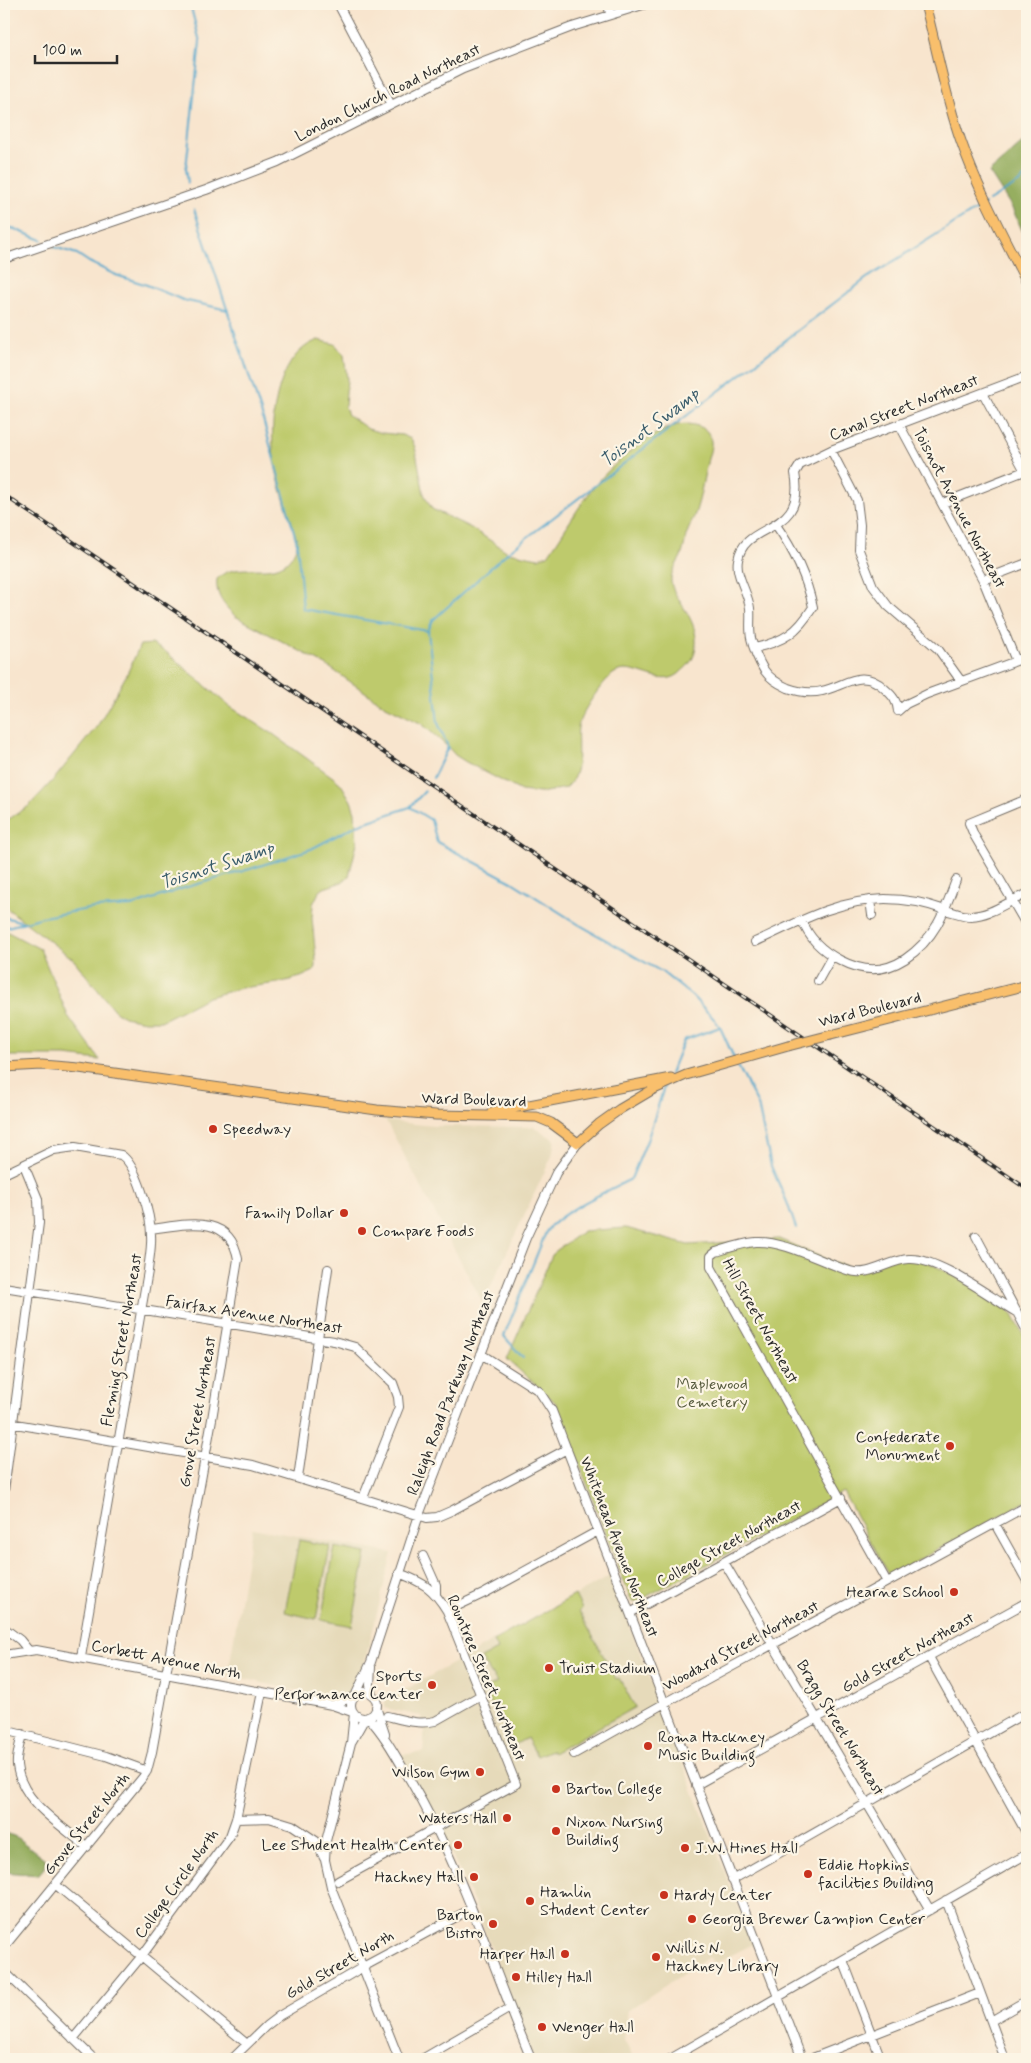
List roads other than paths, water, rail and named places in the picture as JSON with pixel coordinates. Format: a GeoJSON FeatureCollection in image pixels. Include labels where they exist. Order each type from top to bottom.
{"type":"FeatureCollection","features":[{"type":"Feature","properties":{"kind":"main road"},"geometry":{"type":"LineString","coordinates":[[925,4],[950,105],[961,140],[977,182],[1027,283]]}},
{"type":"Feature","properties":{"kind":"main road","name":"Ward Boulevard"},"geometry":{"type":"LineString","coordinates":[[4,1066],[42,1065],[79,1068],[364,1108],[424,1114],[537,1118],[551,1123],[578,1143],[599,1124],[620,1109],[652,1090],[686,1075],[788,1046],[1027,985]]}},
{"type":"Feature","properties":{"kind":"main road"},"geometry":{"type":"LineString","coordinates":[[467,1116],[525,1107],[686,1075]]}},
{"type":"Feature","properties":{"kind":"street"},"geometry":{"type":"LineString","coordinates":[[338,4],[392,105]]}},
{"type":"Feature","properties":{"kind":"street"},"geometry":{"type":"LineString","coordinates":[[608,4],[610,14]]}},
{"type":"Feature","properties":{"kind":"street","name":"London Church Road Northeast"},"geometry":{"type":"LineString","coordinates":[[4,258],[173,201],[278,162],[463,69],[541,38],[610,14],[646,4]]}},
{"type":"Feature","properties":{"kind":"street","name":"Canal Street Northeast"},"geometry":{"type":"LineString","coordinates":[[776,525],[788,515],[797,500],[796,473],[800,465],[830,450],[1027,376]]}},
{"type":"Feature","properties":{"kind":"street"},"geometry":{"type":"LineString","coordinates":[[943,503],[1026,472],[983,393]]}},
{"type":"Feature","properties":{"kind":"street","name":"Toisnot Avenue Northeast"},"geometry":{"type":"LineString","coordinates":[[899,424],[983,580],[1016,661]]}},
{"type":"Feature","properties":{"kind":"street"},"geometry":{"type":"LineString","coordinates":[[830,450],[857,500],[860,525],[859,550],[872,586],[888,606],[938,649],[961,681]]}},
{"type":"Feature","properties":{"kind":"street"},"geometry":{"type":"LineString","coordinates":[[755,648],[778,643],[794,632],[813,607],[810,592],[784,536],[776,525],[767,527],[748,542],[738,560],[738,570],[749,600],[751,639],[764,669],[780,684],[809,693],[824,691],[839,684],[859,679],[878,682],[895,699],[898,711],[906,704],[961,681],[1027,657]]}},
{"type":"Feature","properties":{"kind":"street"},"geometry":{"type":"LineString","coordinates":[[983,580],[1027,563]]}},
{"type":"Feature","properties":{"kind":"street"},"geometry":{"type":"LineString","coordinates":[[1027,800],[969,823],[974,835],[1027,926]]}},
{"type":"Feature","properties":{"kind":"street"},"geometry":{"type":"LineString","coordinates":[[802,920],[814,941],[821,949],[832,956],[859,969],[876,970],[891,967],[924,945],[934,932],[946,910],[956,880]]}},
{"type":"Feature","properties":{"kind":"street"},"geometry":{"type":"LineString","coordinates":[[755,942],[827,909],[870,900],[905,900],[970,916],[984,914],[1027,894]]}},
{"type":"Feature","properties":{"kind":"street"},"geometry":{"type":"LineString","coordinates":[[870,900],[872,915]]}},
{"type":"Feature","properties":{"kind":"street"},"geometry":{"type":"LineString","coordinates":[[818,981],[832,956]]}},
{"type":"Feature","properties":{"kind":"street","name":"Raleigh Road Parkway Northeast"},"geometry":{"type":"LineString","coordinates":[[355,1696],[371,1662],[418,1515],[536,1215],[556,1173],[578,1143]]}},
{"type":"Feature","properties":{"kind":"street","name":"Fleming Street Northeast"},"geometry":{"type":"LineString","coordinates":[[4,1174],[54,1150],[66,1148],[121,1155],[127,1159],[133,1170],[147,1209],[151,1229],[151,1245],[141,1310],[81,1657]]}},
{"type":"Feature","properties":{"kind":"street"},"geometry":{"type":"LineString","coordinates":[[4,1491],[39,1223],[39,1205],[36,1190],[24,1165]]}},
{"type":"Feature","properties":{"kind":"street","name":"Grove Street Northeast"},"geometry":{"type":"LineString","coordinates":[[151,1229],[198,1224],[218,1228],[235,1247],[238,1259],[167,1674]]}},
{"type":"Feature","properties":{"kind":"street"},"geometry":{"type":"LineString","coordinates":[[976,1236],[1027,1331]]}},
{"type":"Feature","properties":{"kind":"street","name":"Hill Street Northeast"},"geometry":{"type":"LineString","coordinates":[[887,1582],[712,1267],[711,1256],[716,1252],[756,1242],[776,1245],[851,1272],[870,1270],[897,1260],[922,1260],[948,1271],[1016,1312]]}},
{"type":"Feature","properties":{"kind":"street"},"geometry":{"type":"LineString","coordinates":[[298,1478],[328,1269]]}},
{"type":"Feature","properties":{"kind":"street","name":"Fairfax Avenue Northeast"},"geometry":{"type":"LineString","coordinates":[[4,1287],[334,1341],[355,1347],[393,1383],[399,1407],[363,1498]]}},
{"type":"Feature","properties":{"kind":"street","name":"Whitehead Avenue Northeast"},"geometry":{"type":"LineString","coordinates":[[481,1354],[524,1380],[544,1395],[567,1449],[802,2059]]}},
{"type":"Feature","properties":{"kind":"street"},"geometry":{"type":"LineString","coordinates":[[4,1422],[254,1464],[427,1518],[437,1517],[567,1449]]}},
{"type":"Feature","properties":{"kind":"street","name":"College Street Northeast"},"geometry":{"type":"LineString","coordinates":[[630,1613],[841,1498]]}},
{"type":"Feature","properties":{"kind":"street","name":"Woodard Street Northeast"},"geometry":{"type":"LineString","coordinates":[[574,1754],[1027,1506]]}},
{"type":"Feature","properties":{"kind":"street"},"geometry":{"type":"LineString","coordinates":[[995,1524],[1027,1581]]}},
{"type":"Feature","properties":{"kind":"street"},"geometry":{"type":"LineString","coordinates":[[447,1611],[485,1593],[598,1531]]}},
{"type":"Feature","properties":{"kind":"street"},"geometry":{"type":"LineString","coordinates":[[423,1556],[436,1585],[436,1594]]}},
{"type":"Feature","properties":{"kind":"street","name":"Bragg Street Northeast"},"geometry":{"type":"LineString","coordinates":[[724,1562],[930,1910]]}},
{"type":"Feature","properties":{"kind":"street","name":"Rountree Street Northeast"},"geometry":{"type":"LineString","coordinates":[[399,1573],[424,1583],[436,1594],[447,1611],[516,1784],[436,1828]]}},
{"type":"Feature","properties":{"kind":"street","name":"Gold Street Northeast"},"geometry":{"type":"LineString","coordinates":[[696,1785],[1027,1602]]}},
{"type":"Feature","properties":{"kind":"street"},"geometry":{"type":"LineString","coordinates":[[4,1628],[20,1640],[29,1651]]}},
{"type":"Feature","properties":{"kind":"street","name":"Corbett Avenue North"},"geometry":{"type":"LineString","coordinates":[[4,1655],[36,1650],[81,1657],[332,1705],[353,1712]]}},
{"type":"Feature","properties":{"kind":"street"},"geometry":{"type":"LineString","coordinates":[[929,1657],[1027,1834]]}},
{"type":"Feature","properties":{"kind":"street","name":"Raleigh Road Parkway Northeast"},"geometry":{"type":"LineString","coordinates":[[371,1662],[370,1685],[372,1695]]}},
{"type":"Feature","properties":{"kind":"street","name":"Grove Street North"},"geometry":{"type":"LineString","coordinates":[[4,1947],[147,1771],[167,1674]]}},
{"type":"Feature","properties":{"kind":"street","name":"College Circle North"},"geometry":{"type":"LineString","coordinates":[[73,2039],[141,1957],[230,1836],[236,1819],[262,1692]]}},
{"type":"Feature","properties":{"kind":"street"},"geometry":{"type":"LineString","coordinates":[[332,1705],[364,1692],[372,1695],[387,1741],[436,1828],[471,1909],[531,2059]]}},
{"type":"Feature","properties":{"kind":"street"},"geometry":{"type":"LineString","coordinates":[[387,1716],[412,1722],[427,1723],[435,1721],[480,1695]]}},
{"type":"Feature","properties":{"kind":"street"},"geometry":{"type":"LineString","coordinates":[[325,1860],[329,1831],[350,1743],[353,1712],[351,1704],[355,1696]]}},
{"type":"Feature","properties":{"kind":"street"},"geometry":{"type":"LineString","coordinates":[[350,1743],[366,1717],[372,1714],[376,1707]]}},
{"type":"Feature","properties":{"kind":"street"},"geometry":{"type":"LineString","coordinates":[[353,1712],[366,1717],[387,1741]]}},
{"type":"Feature","properties":{"kind":"street"},"geometry":{"type":"LineString","coordinates":[[732,1880],[1027,1712]]}},
{"type":"Feature","properties":{"kind":"street"},"geometry":{"type":"LineString","coordinates":[[4,1730],[106,1756],[147,1771]]}},
{"type":"Feature","properties":{"kind":"street"},"geometry":{"type":"LineString","coordinates":[[22,1734],[17,1765],[26,1790],[42,1809],[87,1847]]}},
{"type":"Feature","properties":{"kind":"street"},"geometry":{"type":"LineString","coordinates":[[236,1819],[264,1818],[282,1821],[292,1825],[316,1841],[325,1860],[332,1887],[399,2059]]}},
{"type":"Feature","properties":{"kind":"street"},"geometry":{"type":"LineString","coordinates":[[338,1880],[436,1828]]}},
{"type":"Feature","properties":{"kind":"street"},"geometry":{"type":"LineString","coordinates":[[316,1841],[329,1831]]}},
{"type":"Feature","properties":{"kind":"street"},"geometry":{"type":"LineString","coordinates":[[670,2059],[1027,1854]]}},
{"type":"Feature","properties":{"kind":"street"},"geometry":{"type":"LineString","coordinates":[[56,1885],[247,2044]]}},
{"type":"Feature","properties":{"kind":"street"},"geometry":{"type":"LineString","coordinates":[[946,1900],[1005,2059]]}},
{"type":"Feature","properties":{"kind":"street","name":"Gold Street North"},"geometry":{"type":"LineString","coordinates":[[232,2059],[279,2016],[363,1967],[471,1909]]}},
{"type":"Feature","properties":{"kind":"street"},"geometry":{"type":"LineString","coordinates":[[843,1960],[881,2059]]}},
{"type":"Feature","properties":{"kind":"street"},"geometry":{"type":"LineString","coordinates":[[4,1970],[94,2059]]}},
{"type":"Feature","properties":{"kind":"street"},"geometry":{"type":"LineString","coordinates":[[810,2059],[980,1993]]}},
{"type":"Feature","properties":{"kind":"street"},"geometry":{"type":"LineString","coordinates":[[991,2021],[1027,2000]]}},
{"type":"Feature","properties":{"kind":"street"},"geometry":{"type":"LineString","coordinates":[[422,2059],[510,2008]]}},
{"type":"Feature","properties":{"kind":"waterway"},"geometry":{"type":"LineString","coordinates":[[188,183],[186,168],[200,42],[190,4]]}},
{"type":"Feature","properties":{"kind":"waterway","name":"Toisnot Swamp"},"geometry":{"type":"LineString","coordinates":[[989,201],[1020,182],[1027,175]]}},
{"type":"Feature","properties":{"kind":"waterway","name":"Toisnot Swamp"},"geometry":{"type":"LineString","coordinates":[[433,778],[448,747],[438,723],[428,631],[433,620],[508,552],[867,278],[985,204]]}},
{"type":"Feature","properties":{"kind":"waterway"},"geometry":{"type":"LineString","coordinates":[[194,209],[261,412],[297,543],[303,609],[428,631]]}},
{"type":"Feature","properties":{"kind":"waterway"},"geometry":{"type":"LineString","coordinates":[[4,225],[42,240]]}},
{"type":"Feature","properties":{"kind":"waterway"},"geometry":{"type":"LineString","coordinates":[[54,247],[77,254],[116,275],[183,300],[228,310]]}},
{"type":"Feature","properties":{"kind":"waterway","name":"Toisnot Swamp"},"geometry":{"type":"LineString","coordinates":[[4,928],[43,917],[94,908],[132,906],[184,888],[250,869],[311,849],[357,825],[410,807],[425,791]]}},
{"type":"Feature","properties":{"kind":"waterway"},"geometry":{"type":"LineString","coordinates":[[410,807],[431,820],[437,842],[512,882],[578,924],[662,972],[692,996],[715,1020],[734,1058]]}},
{"type":"Feature","properties":{"kind":"waterway"},"geometry":{"type":"LineString","coordinates":[[4,917],[23,922]]}},
{"type":"Feature","properties":{"kind":"waterway"},"geometry":{"type":"LineString","coordinates":[[670,1074],[684,1040],[720,1027]]}},
{"type":"Feature","properties":{"kind":"waterway"},"geometry":{"type":"LineString","coordinates":[[737,1064],[758,1105],[771,1166],[796,1228]]}},
{"type":"Feature","properties":{"kind":"waterway"},"geometry":{"type":"LineString","coordinates":[[523,1358],[504,1336],[546,1232],[561,1217],[572,1210],[631,1179],[648,1138],[664,1087]]}},
{"type":"Feature","properties":{"kind":"railway"},"geometry":{"type":"LineString","coordinates":[[4,495],[1027,1189]]}},
{"type":"Feature","properties":{"kind":"place","name":"Speedway"},"geometry":{"type":"Point","coordinates":[213,1129]}},
{"type":"Feature","properties":{"kind":"place","name":"Family Dollar"},"geometry":{"type":"Point","coordinates":[344,1213]}},
{"type":"Feature","properties":{"kind":"place","name":"Compare Foods"},"geometry":{"type":"Point","coordinates":[362,1231]}},
{"type":"Feature","properties":{"kind":"place","name":"Confederate Monument"},"geometry":{"type":"Point","coordinates":[950,1446]}},
{"type":"Feature","properties":{"kind":"place","name":"Hearne School"},"geometry":{"type":"Point","coordinates":[954,1592]}},
{"type":"Feature","properties":{"kind":"place","name":"Truist Stadium"},"geometry":{"type":"Point","coordinates":[549,1668]}},
{"type":"Feature","properties":{"kind":"place","name":"Sports Performance Center"},"geometry":{"type":"Point","coordinates":[432,1685]}},
{"type":"Feature","properties":{"kind":"place","name":"Roma Hackney Music Building"},"geometry":{"type":"Point","coordinates":[648,1746]}},
{"type":"Feature","properties":{"kind":"place","name":"Wilson Gym"},"geometry":{"type":"Point","coordinates":[480,1772]}},
{"type":"Feature","properties":{"kind":"place","name":"Barton College"},"geometry":{"type":"Point","coordinates":[556,1789]}},
{"type":"Feature","properties":{"kind":"place","name":"Waters Hall"},"geometry":{"type":"Point","coordinates":[507,1818]}},
{"type":"Feature","properties":{"kind":"place","name":"Nixon Nursing Building"},"geometry":{"type":"Point","coordinates":[556,1831]}},
{"type":"Feature","properties":{"kind":"place","name":"Lee Student Health Center"},"geometry":{"type":"Point","coordinates":[458,1845]}},
{"type":"Feature","properties":{"kind":"place","name":"J.W. Hines Hall"},"geometry":{"type":"Point","coordinates":[685,1848]}},
{"type":"Feature","properties":{"kind":"place","name":"Eddie Hopkins facilities Building"},"geometry":{"type":"Point","coordinates":[808,1874]}},
{"type":"Feature","properties":{"kind":"place","name":"Hackney Hall"},"geometry":{"type":"Point","coordinates":[474,1877]}},
{"type":"Feature","properties":{"kind":"place","name":"Hardy Center"},"geometry":{"type":"Point","coordinates":[664,1895]}},
{"type":"Feature","properties":{"kind":"place","name":"Hamlin Student Center"},"geometry":{"type":"Point","coordinates":[530,1901]}},
{"type":"Feature","properties":{"kind":"place","name":"Georgia Brewer Campion Center"},"geometry":{"type":"Point","coordinates":[692,1919]}},
{"type":"Feature","properties":{"kind":"place","name":"Barton Bistro"},"geometry":{"type":"Point","coordinates":[493,1924]}},
{"type":"Feature","properties":{"kind":"place","name":"Harper Hall"},"geometry":{"type":"Point","coordinates":[565,1954]}},
{"type":"Feature","properties":{"kind":"place","name":"Willis N. Hackney Library"},"geometry":{"type":"Point","coordinates":[656,1957]}},
{"type":"Feature","properties":{"kind":"place","name":"Hilley Hall"},"geometry":{"type":"Point","coordinates":[516,1977]}},
{"type":"Feature","properties":{"kind":"place","name":"Wenger Hall"},"geometry":{"type":"Point","coordinates":[542,2027]}},
{"type":"Feature","properties":{"kind":"park label","name":"Maplewood Cemetery"},"geometry":{"type":"Point","coordinates":[712,1393]}}]}
